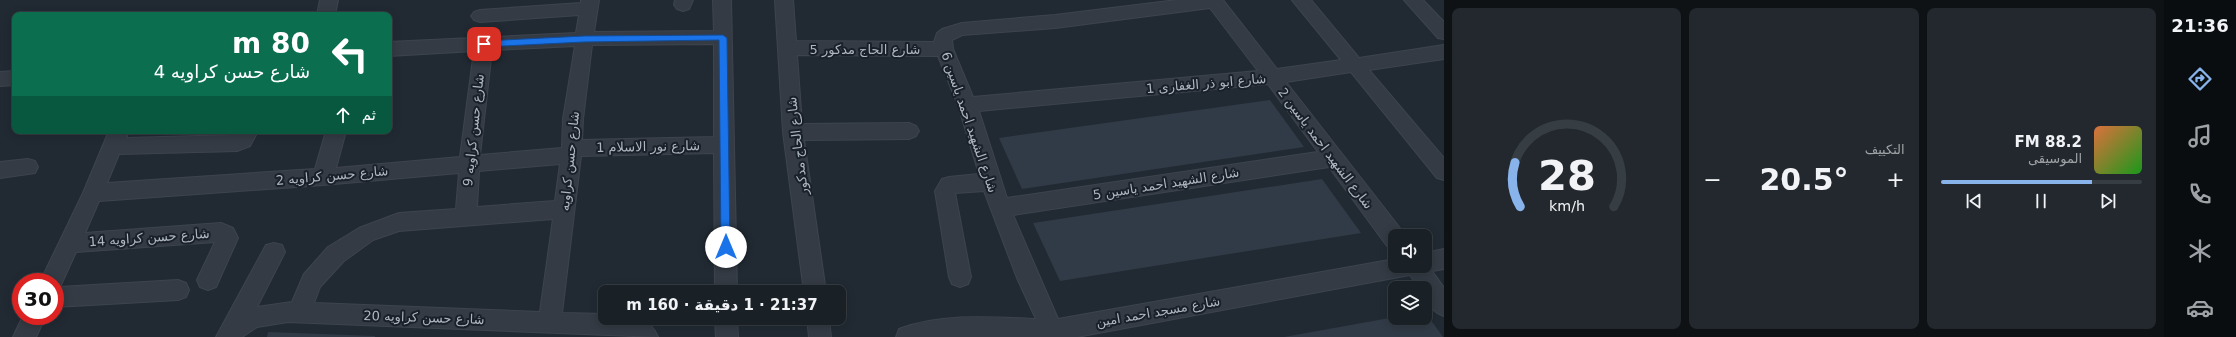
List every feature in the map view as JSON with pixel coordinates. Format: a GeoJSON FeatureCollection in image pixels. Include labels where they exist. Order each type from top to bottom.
{"type":"FeatureCollection","features":[{"type":"Feature","properties":{"kind":"street"},"geometry":{"type":"LineString","coordinates":[[327,12],[329,0]]}},
{"type":"Feature","properties":{"kind":"street"},"geometry":{"type":"LineString","coordinates":[[722,0],[726,285]]}},
{"type":"Feature","properties":{"kind":"street","name":"شارع الحاج مدكور"},"geometry":{"type":"LineString","coordinates":[[784,0],[793,132],[814,285]]}},
{"type":"Feature","properties":{"kind":"street"},"geometry":{"type":"LineString","coordinates":[[1301,0],[1444,172]]}},
{"type":"Feature","properties":{"kind":"street"},"geometry":{"type":"LineString","coordinates":[[1413,0],[1444,33]]}},
{"type":"Feature","properties":{"kind":"street","name":"شارع الشهيد احمد ياسين 6"},"geometry":{"type":"LineString","coordinates":[[1054,334],[1028,278],[1000,208],[967,105],[944,49],[943,38],[948,33],[957,31],[1151,4],[1215,1]]}},
{"type":"Feature","properties":{"kind":"street","name":"شارع الشهيد احمد ياسين 2"},"geometry":{"type":"LineString","coordinates":[[1215,1],[1388,230]]}},
{"type":"Feature","properties":{"kind":"street"},"geometry":{"type":"LineString","coordinates":[[480,16],[590,4]]}},
{"type":"Feature","properties":{"kind":"street","name":"شارع حسن كراويه"},"geometry":{"type":"LineString","coordinates":[[550,322],[571,151],[573,119],[590,4]]}},
{"type":"Feature","properties":{"kind":"street"},"geometry":{"type":"LineString","coordinates":[[392,49],[584,39],[723,38]]}},
{"type":"Feature","properties":{"kind":"street","name":"شارع حسن كراويه 9"},"geometry":{"type":"LineString","coordinates":[[466,216],[468,162],[475,95],[484,44]]}},
{"type":"Feature","properties":{"kind":"street","name":"شارع الحاج مدكور 5"},"geometry":{"type":"LineString","coordinates":[[787,48],[944,49]]}},
{"type":"Feature","properties":{"kind":"street","name":"شارع ابو ذر الغفارى 1"},"geometry":{"type":"LineString","coordinates":[[967,105],[1272,77],[1444,52]]}},
{"type":"Feature","properties":{"kind":"street"},"geometry":{"type":"LineString","coordinates":[[0,79],[12,78]]}},
{"type":"Feature","properties":{"kind":"street"},"geometry":{"type":"LineString","coordinates":[[793,132],[909,131]]}},
{"type":"Feature","properties":{"kind":"street"},"geometry":{"type":"LineString","coordinates":[[55,273],[93,193],[116,138],[237,143],[243,140],[246,134]]}},
{"type":"Feature","properties":{"kind":"street"},"geometry":{"type":"LineString","coordinates":[[323,177],[335,134]]}},
{"type":"Feature","properties":{"kind":"street","name":"شارع نور الاسلام 1"},"geometry":{"type":"LineString","coordinates":[[571,151],[725,145]]}},
{"type":"Feature","properties":{"kind":"street","name":"شارع حسن كراويه 2"},"geometry":{"type":"LineString","coordinates":[[93,193],[323,177],[571,151]]}},
{"type":"Feature","properties":{"kind":"street","name":"شارع الشهيد احمد ياسين 5"},"geometry":{"type":"LineString","coordinates":[[1000,208],[1333,158]]}},
{"type":"Feature","properties":{"kind":"street"},"geometry":{"type":"LineString","coordinates":[[0,170],[28,167]]}},
{"type":"Feature","properties":{"kind":"street"},"geometry":{"type":"LineString","coordinates":[[960,277],[945,199],[945,191],[949,185],[992,182]]}},
{"type":"Feature","properties":{"kind":"street"},"geometry":{"type":"LineString","coordinates":[[298,313],[312,281],[336,254],[366,234],[399,222],[564,209]]}},
{"type":"Feature","properties":{"kind":"street","name":"شارع حسن كراويه 14"},"geometry":{"type":"LineString","coordinates":[[70,243],[221,232],[226,234],[227,238],[208,280]]}},
{"type":"Feature","properties":{"kind":"street"},"geometry":{"type":"LineString","coordinates":[[230,334],[274,252]]}},
{"type":"Feature","properties":{"kind":"street"},"geometry":{"type":"LineString","coordinates":[[1432,262],[1444,259]]}},
{"type":"Feature","properties":{"kind":"street","name":"شارع مسجد احمد امين"},"geometry":{"type":"LineString","coordinates":[[907,337],[948,329],[1001,328],[1054,334],[1388,270]]}},
{"type":"Feature","properties":{"kind":"street"},"geometry":{"type":"LineString","coordinates":[[1421,273],[1444,306]]}},
{"type":"Feature","properties":{"kind":"street"},"geometry":{"type":"LineString","coordinates":[[64,296],[178,290]]}},
{"type":"Feature","properties":{"kind":"street","name":"شارع حسن كراويه 20"},"geometry":{"type":"LineString","coordinates":[[230,334],[250,320],[269,313],[298,313],[634,326],[643,331],[647,337]]}},
{"type":"Feature","properties":{"kind":"street"},"geometry":{"type":"LineString","coordinates":[[24,337],[30,325]]}},
{"type":"Feature","properties":{"kind":"street"},"geometry":{"type":"LineString","coordinates":[[726,325],[726,337]]}},
{"type":"Feature","properties":{"kind":"street"},"geometry":{"type":"LineString","coordinates":[[819,325],[820,337]]}},
{"type":"Feature","properties":{"kind":"building"},"geometry":{"type":"Polygon","coordinates":[[[1270,100],[1304,147],[1022,189],[999,138],[1270,100]]]}},
{"type":"Feature","properties":{"kind":"building"},"geometry":{"type":"Polygon","coordinates":[[[1322,179],[1361,233],[1060,281],[1033,223],[1322,179]]]}},
{"type":"Feature","properties":{"kind":"building"},"geometry":{"type":"Polygon","coordinates":[[[1388,318],[1388,325],[1432,325],[1432,322],[1443,337],[1284,337],[1388,318]]]}},
{"type":"Feature","properties":{"kind":"building"},"geometry":{"type":"Polygon","coordinates":[[[268,332],[375,336],[375,337],[267,337],[268,332]]]}},
{"type":"Feature","properties":{"kind":"route"},"geometry":{"type":"LineString","coordinates":[[484,44],[584,39],[723,38],[726,247]]}}]}
